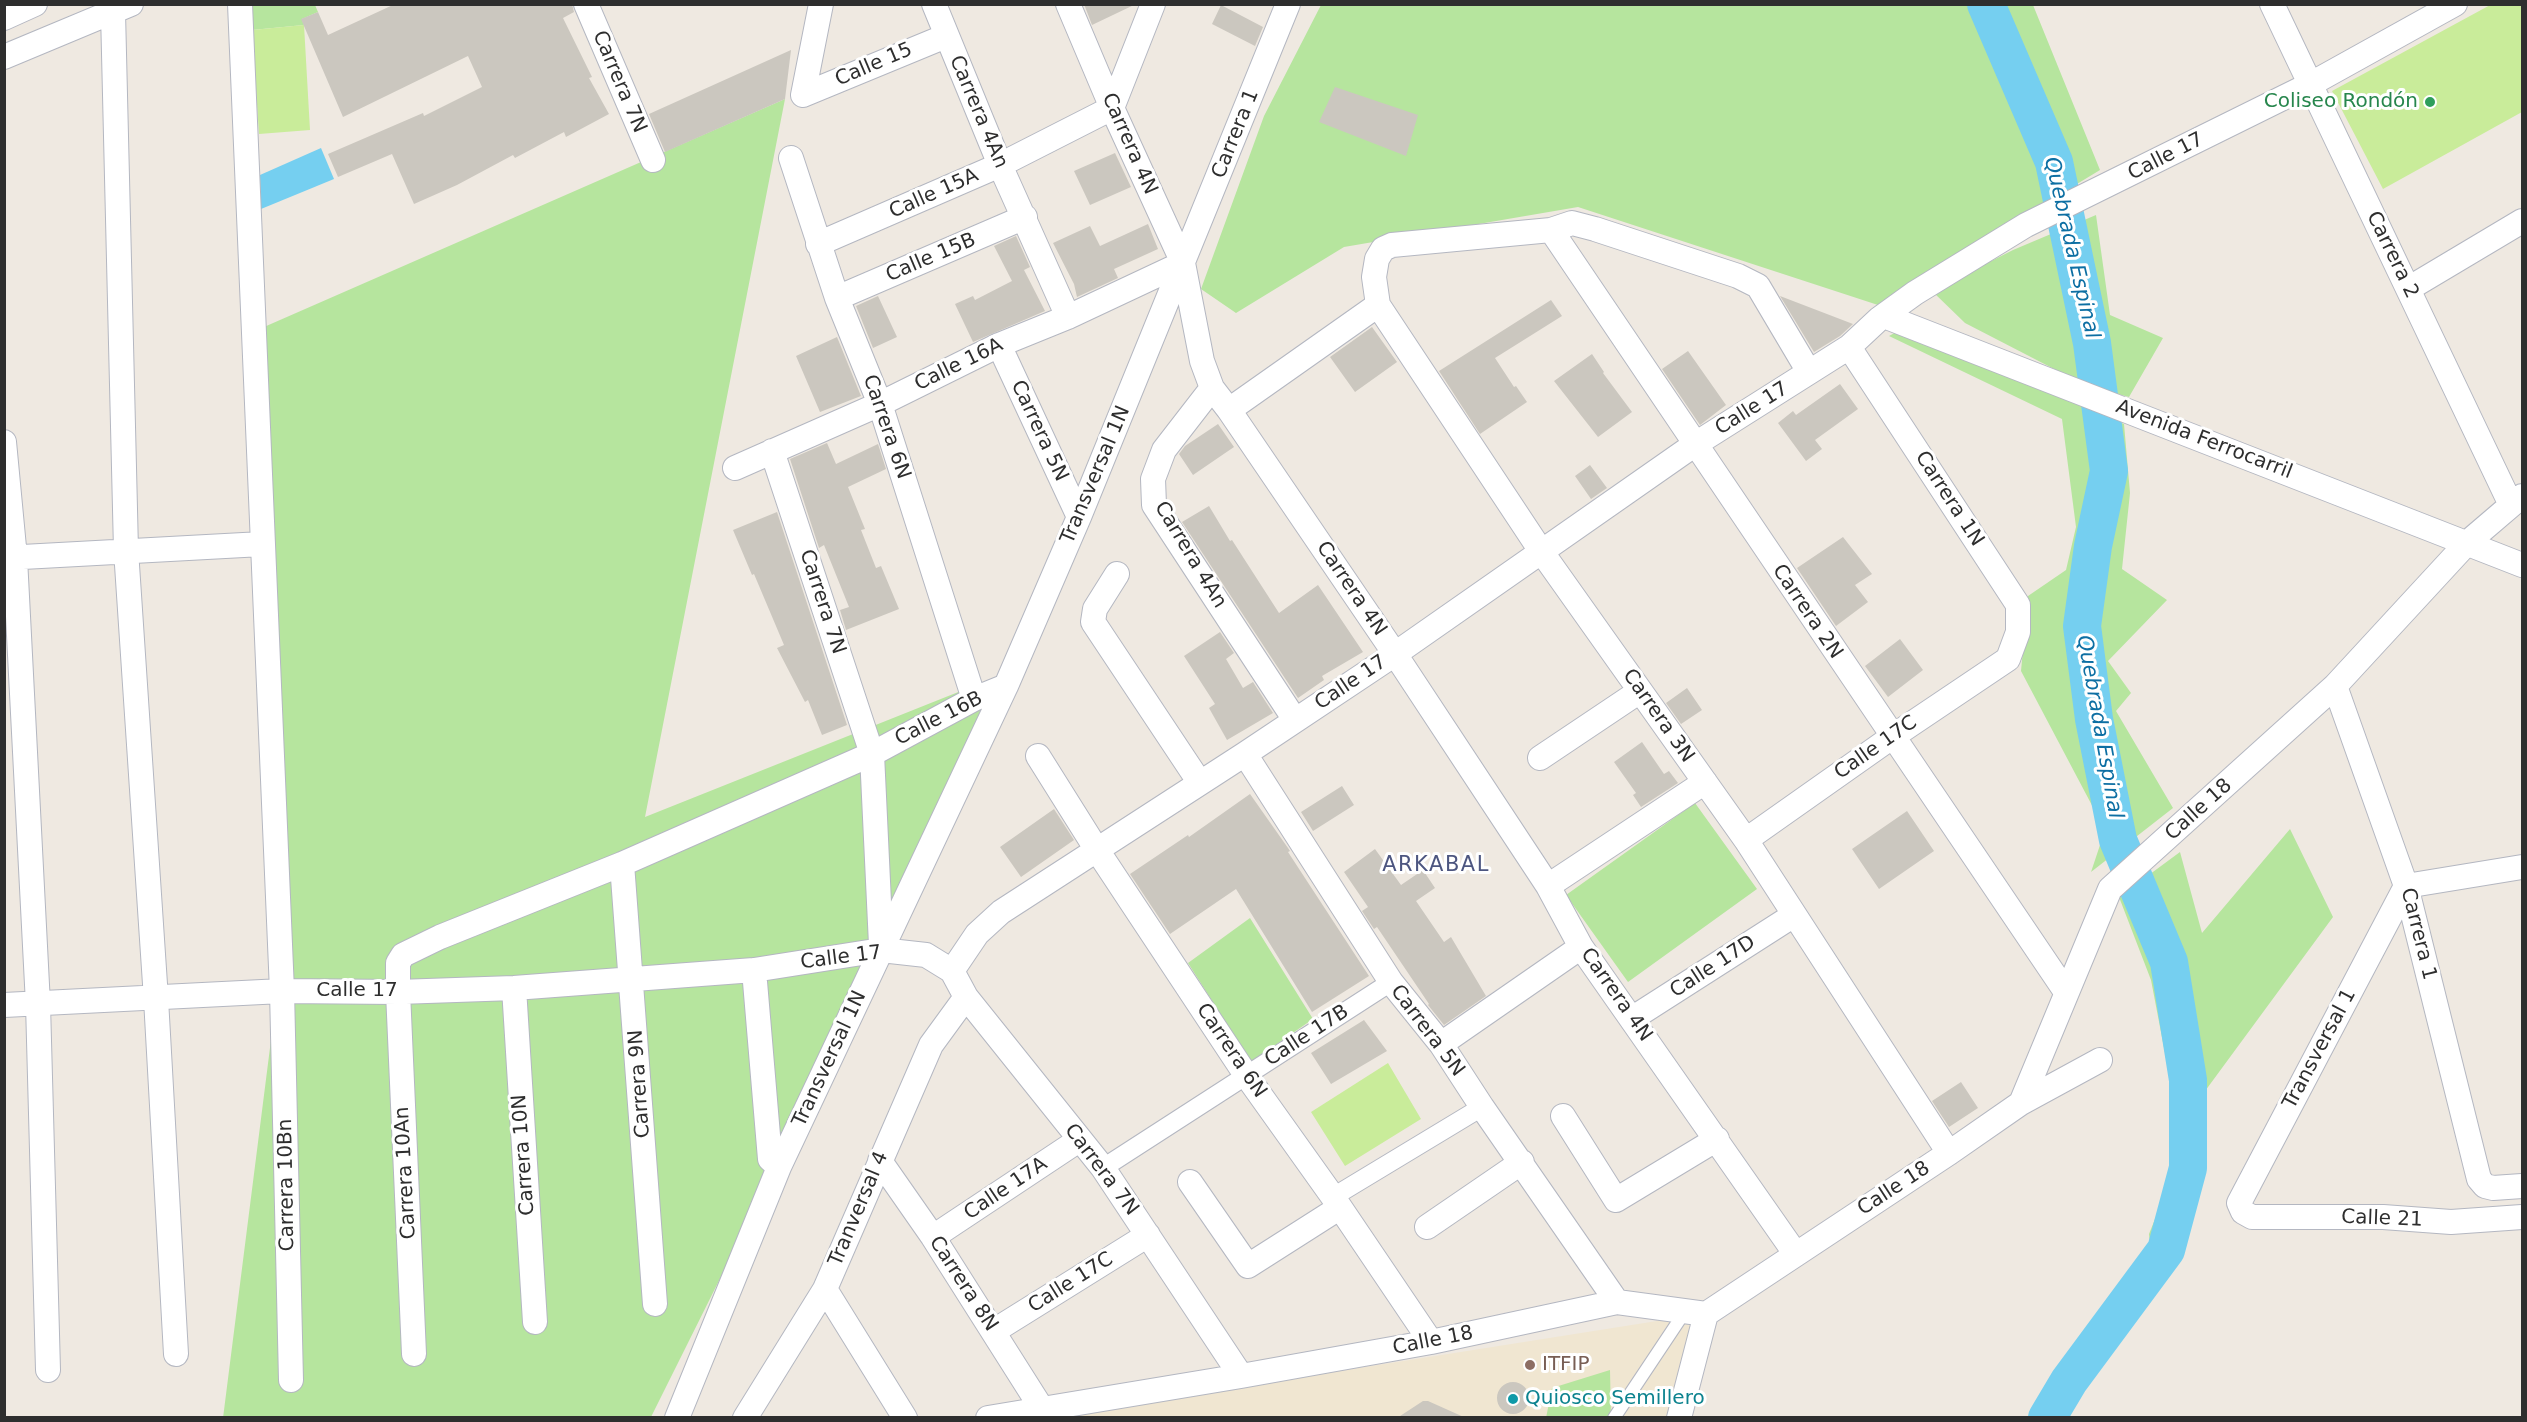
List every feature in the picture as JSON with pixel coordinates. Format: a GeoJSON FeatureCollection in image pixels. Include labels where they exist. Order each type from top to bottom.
{"type":"FeatureCollection","features":[{"type":"Feature","properties":{"kind":"street"},"geometry":{"type":"LineString","coordinates":[[4,18],[35,4]]}},
{"type":"Feature","properties":{"kind":"street","name":"Carrera 10Bn"},"geometry":{"type":"LineString","coordinates":[[240,4],[282,991],[291,1380]]}},
{"type":"Feature","properties":{"kind":"street","name":"Carrera 7N"},"geometry":{"type":"LineString","coordinates":[[586,4],[652,160]]}},
{"type":"Feature","properties":{"kind":"street","name":"Calle 15"},"geometry":{"type":"LineString","coordinates":[[821,4],[803,95],[946,36]]}},
{"type":"Feature","properties":{"kind":"street","name":"Carrera 4An"},"geometry":{"type":"LineString","coordinates":[[934,4],[1000,165],[1068,317]]}},
{"type":"Feature","properties":{"kind":"street","name":"Carrera 4N"},"geometry":{"type":"LineString","coordinates":[[1068,4],[1112,108],[1183,263],[1202,361],[1212,388],[1395,654],[1548,886],[1581,947],[1633,1018],[1795,1253]]}},
{"type":"Feature","properties":{"kind":"street"},"geometry":{"type":"LineString","coordinates":[[1112,108],[1153,4]]}},
{"type":"Feature","properties":{"kind":"street","name":"Carrera 1"},"geometry":{"type":"LineString","coordinates":[[1183,263],[1288,4]]}},
{"type":"Feature","properties":{"kind":"street","name":"Carrera 2"},"geometry":{"type":"LineString","coordinates":[[2272,4],[2408,288],[2517,501]]}},
{"type":"Feature","properties":{"kind":"street","name":"Calle 17"},"geometry":{"type":"LineString","coordinates":[[4,1005],[282,991],[398,992],[514,988],[754,970],[881,950],[926,955],[952,971],[977,934],[1001,912],[1395,654],[1694,445],[1849,347],[1884,316],[1915,293],[2026,225],[2309,85],[2455,4]]}},
{"type":"Feature","properties":{"kind":"street"},"geometry":{"type":"LineString","coordinates":[[4,57],[117,7],[126,550],[156,999],[176,1354]]}},
{"type":"Feature","properties":{"kind":"street","name":"Calle 15A"},"geometry":{"type":"LineString","coordinates":[[818,244],[1000,165],[1112,108]]}},
{"type":"Feature","properties":{"kind":"street","name":"Carrera 6N"},"geometry":{"type":"LineString","coordinates":[[791,158],[837,298],[880,404],[975,699]]}},
{"type":"Feature","properties":{"kind":"street","name":"Calle 15B"},"geometry":{"type":"LineString","coordinates":[[837,298],[1025,218]]}},
{"type":"Feature","properties":{"kind":"street"},"geometry":{"type":"LineString","coordinates":[[2408,288],[2523,221]]}},
{"type":"Feature","properties":{"kind":"street"},"geometry":{"type":"LineString","coordinates":[[1551,230],[1572,224],[1595,229],[1738,276],[1758,286],[1809,372]]}},
{"type":"Feature","properties":{"kind":"street","name":"Carrera 3N"},"geometry":{"type":"LineString","coordinates":[[1551,230],[1392,245],[1383,249],[1377,259],[1374,277],[1378,305],[1541,551],[1746,840],[1949,1153]]}},
{"type":"Feature","properties":{"kind":"street","name":"Carrera 2N"},"geometry":{"type":"LineString","coordinates":[[1551,230],[1694,445],[2066,992]]}},
{"type":"Feature","properties":{"kind":"street","name":"Calle 16A"},"geometry":{"type":"LineString","coordinates":[[735,468],[880,404],[999,345],[1068,317],[1183,263]]}},
{"type":"Feature","properties":{"kind":"street","name":"Transversal 1N"},"geometry":{"type":"LineString","coordinates":[[677,1418],[779,1167],[1006,686],[1079,517],[1183,263]]}},
{"type":"Feature","properties":{"kind":"street"},"geometry":{"type":"LineString","coordinates":[[1229,410],[1378,305]]}},
{"type":"Feature","properties":{"kind":"street","name":"Avenida Ferrocarril"},"geometry":{"type":"LineString","coordinates":[[1884,316],[2523,565]]}},
{"type":"Feature","properties":{"kind":"street","name":"Carrera 5N"},"geometry":{"type":"LineString","coordinates":[[999,345],[1079,517]]}},
{"type":"Feature","properties":{"kind":"street","name":"Carrera 1N"},"geometry":{"type":"LineString","coordinates":[[1849,347],[2018,605],[2018,632],[2008,659]]}},
{"type":"Feature","properties":{"kind":"street","name":"Carrera 4An"},"geometry":{"type":"LineString","coordinates":[[1212,388],[1164,450],[1153,479],[1154,505],[1295,720]]}},
{"type":"Feature","properties":{"kind":"street"},"geometry":{"type":"LineString","coordinates":[[4,442],[38,1004],[48,1370]]}},
{"type":"Feature","properties":{"kind":"street","name":"Carrera 7N"},"geometry":{"type":"LineString","coordinates":[[772,451],[872,754],[881,950]]}},
{"type":"Feature","properties":{"kind":"street","name":"Calle 18"},"geometry":{"type":"LineString","coordinates":[[988,1418],[1431,1342],[1617,1302],[1696,1312],[1795,1253],[1949,1153],[2021,1103],[2110,889],[2335,686],[2467,543],[2517,501]]}},
{"type":"Feature","properties":{"kind":"street"},"geometry":{"type":"LineString","coordinates":[[10,558],[262,544]]}},
{"type":"Feature","properties":{"kind":"street"},"geometry":{"type":"LineString","coordinates":[[1117,574],[1095,609],[1093,622],[1200,783]]}},
{"type":"Feature","properties":{"kind":"street","name":"Calle 17C"},"geometry":{"type":"LineString","coordinates":[[1746,840],[2008,659]]}},
{"type":"Feature","properties":{"kind":"street","name":"Calle 16B"},"geometry":{"type":"LineString","coordinates":[[622,864],[872,754],[975,699],[1006,686]]}},
{"type":"Feature","properties":{"kind":"street","name":"Carrera 1"},"geometry":{"type":"LineString","coordinates":[[2335,686],[2406,886],[2479,1179],[2485,1186],[2493,1188],[2523,1186]]}},
{"type":"Feature","properties":{"kind":"street"},"geometry":{"type":"LineString","coordinates":[[1540,758],[1640,690]]}},
{"type":"Feature","properties":{"kind":"street","name":"Carrera 5N"},"geometry":{"type":"LineString","coordinates":[[1245,754],[1391,982],[1441,1044],[1617,1302]]}},
{"type":"Feature","properties":{"kind":"street","name":"Carrera 6N"},"geometry":{"type":"LineString","coordinates":[[1038,756],[1097,850],[1246,1075],[1431,1342]]}},
{"type":"Feature","properties":{"kind":"street"},"geometry":{"type":"LineString","coordinates":[[1548,886],[1705,782]]}},
{"type":"Feature","properties":{"kind":"street","name":"Carrera 9N"},"geometry":{"type":"LineString","coordinates":[[622,864],[655,1304]]}},
{"type":"Feature","properties":{"kind":"street","name":"Carrera 10An"},"geometry":{"type":"LineString","coordinates":[[414,1354],[398,963],[403,955],[440,937],[622,864]]}},
{"type":"Feature","properties":{"kind":"street"},"geometry":{"type":"LineString","coordinates":[[2406,886],[2523,867]]}},
{"type":"Feature","properties":{"kind":"street","name":"Transversal 1"},"geometry":{"type":"LineString","coordinates":[[2243,1212],[2239,1203],[2406,886]]}},
{"type":"Feature","properties":{"kind":"street","name":"Calle 17D"},"geometry":{"type":"LineString","coordinates":[[1633,1018],[1794,915]]}},
{"type":"Feature","properties":{"kind":"street"},"geometry":{"type":"LineString","coordinates":[[1441,1044],[1581,947]]}},
{"type":"Feature","properties":{"kind":"street"},"geometry":{"type":"LineString","coordinates":[[754,970],[770,1159],[779,1167]]}},
{"type":"Feature","properties":{"kind":"street","name":"Carrera 7N"},"geometry":{"type":"LineString","coordinates":[[952,971],[966,998],[1103,1168],[1241,1376]]}},
{"type":"Feature","properties":{"kind":"street","name":"Calle 17B"},"geometry":{"type":"LineString","coordinates":[[1103,1168],[1391,982]]}},
{"type":"Feature","properties":{"kind":"street","name":"Carrera 10N"},"geometry":{"type":"LineString","coordinates":[[514,988],[535,1322]]}},
{"type":"Feature","properties":{"kind":"street","name":"Tranversal 4"},"geometry":{"type":"LineString","coordinates":[[745,1418],[825,1289],[931,1045],[966,998]]}},
{"type":"Feature","properties":{"kind":"street"},"geometry":{"type":"LineString","coordinates":[[2021,1103],[2100,1060]]}},
{"type":"Feature","properties":{"kind":"street"},"geometry":{"type":"LineString","coordinates":[[1190,1182],[1248,1266],[1336,1202],[1482,1107]]}},
{"type":"Feature","properties":{"kind":"street"},"geometry":{"type":"LineString","coordinates":[[1563,1116],[1616,1200],[1716,1139]]}},
{"type":"Feature","properties":{"kind":"street","name":"Calle 17A"},"geometry":{"type":"LineString","coordinates":[[933,1237],[1079,1140]]}},
{"type":"Feature","properties":{"kind":"street","name":"Carrera 8N"},"geometry":{"type":"LineString","coordinates":[[880,1161],[933,1237],[1042,1409]]}},
{"type":"Feature","properties":{"kind":"street"},"geometry":{"type":"LineString","coordinates":[[1428,1227],[1522,1162]]}},
{"type":"Feature","properties":{"kind":"street","name":"Calle 21"},"geometry":{"type":"LineString","coordinates":[[2243,1212],[2252,1218],[2382,1217],[2451,1222],[2523,1217]]}},
{"type":"Feature","properties":{"kind":"street","name":"Calle 17C"},"geometry":{"type":"LineString","coordinates":[[994,1331],[1148,1235]]}},
{"type":"Feature","properties":{"kind":"street"},"geometry":{"type":"LineString","coordinates":[[825,1289],[905,1418]]}},
{"type":"Feature","properties":{"kind":"street"},"geometry":{"type":"LineString","coordinates":[[1679,1418],[1696,1312]]}},
{"type":"Feature","properties":{"kind":"lane"},"geometry":{"type":"LineString","coordinates":[[1614,1418],[1696,1312]]}},
{"type":"Feature","properties":{"kind":"shaded area","name":"ITFIP"},"geometry":{"type":"Polygon","coordinates":[[[1695,1315],[1669,1417],[1039,1418],[1467,1351],[1695,1315]]]}},
{"type":"Feature","properties":{"kind":"green space","name":"Coliseo Rondón"},"geometry":{"type":"Polygon","coordinates":[[[2492,4],[2522,5],[2522,112],[2383,189],[2332,91],[2492,4]]]}},
{"type":"Feature","properties":{"kind":"green space"},"geometry":{"type":"Polygon","coordinates":[[[250,5],[315,5],[318,12],[302,19],[304,25],[252,30],[250,5]]]}},
{"type":"Feature","properties":{"kind":"green space"},"geometry":{"type":"Polygon","coordinates":[[[1321,5],[2033,5],[2100,170],[1878,305],[1578,207],[1344,247],[1236,313],[1201,289],[1264,116],[1321,5]]]}},
{"type":"Feature","properties":{"kind":"green space"},"geometry":{"type":"Polygon","coordinates":[[[304,25],[310,130],[259,134],[252,30],[304,25]]]}},
{"type":"Feature","properties":{"kind":"green space"},"geometry":{"type":"Polygon","coordinates":[[[785,99],[645,817],[1026,665],[651,1417],[223,1418],[280,969],[248,334],[785,99]]]}},
{"type":"Feature","properties":{"kind":"green space"},"geometry":{"type":"Polygon","coordinates":[[[2096,215],[2110,315],[2163,338],[2129,397],[2087,386],[1965,323],[1932,291],[2013,250],[2096,215]]]}},
{"type":"Feature","properties":{"kind":"green space"},"geometry":{"type":"Polygon","coordinates":[[[1900,330],[2124,424],[2130,493],[2122,569],[2167,600],[2108,661],[2131,693],[2116,711],[2173,808],[2091,872],[2105,830],[2021,671],[2028,596],[2066,570],[2076,527],[2062,419],[1889,336],[1900,330]]]}},
{"type":"Feature","properties":{"kind":"green space"},"geometry":{"type":"Polygon","coordinates":[[[1695,803],[1757,889],[1628,982],[1566,895],[1695,803]]]}},
{"type":"Feature","properties":{"kind":"green space"},"geometry":{"type":"Polygon","coordinates":[[[2290,829],[2333,917],[2197,1102],[2192,1220],[2155,1296],[2149,1234],[2170,1182],[2169,1074],[2151,980],[2119,897],[2180,852],[2202,933],[2290,829]]]}},
{"type":"Feature","properties":{"kind":"green space"},"geometry":{"type":"Polygon","coordinates":[[[1250,918],[1313,1019],[1251,1062],[1188,963],[1250,918]]]}},
{"type":"Feature","properties":{"kind":"green space"},"geometry":{"type":"Polygon","coordinates":[[[1388,1063],[1421,1119],[1345,1166],[1311,1112],[1388,1063]]]}},
{"type":"Feature","properties":{"kind":"green space"},"geometry":{"type":"Polygon","coordinates":[[[1610,1370],[1611,1417],[1546,1418],[1552,1388],[1610,1370]]]}},
{"type":"Feature","properties":{"kind":"water"},"geometry":{"type":"Polygon","coordinates":[[[321,148],[334,179],[261,209],[260,175],[321,148]]]}},
{"type":"Feature","properties":{"kind":"building"},"geometry":{"type":"Polygon","coordinates":[[[395,4],[572,4],[574,12],[563,18],[592,77],[589,78],[609,114],[566,137],[564,132],[515,158],[513,155],[457,185],[414,204],[392,154],[338,177],[328,154],[423,113],[424,116],[482,87],[468,56],[343,117],[301,19],[318,12],[328,35],[395,4]]]}},
{"type":"Feature","properties":{"kind":"building"},"geometry":{"type":"Polygon","coordinates":[[[1084,4],[1136,4],[1092,25],[1084,4]]]}},
{"type":"Feature","properties":{"kind":"building"},"geometry":{"type":"Polygon","coordinates":[[[1221,5],[1263,27],[1255,46],[1212,24],[1221,5]]]}},
{"type":"Feature","properties":{"kind":"building"},"geometry":{"type":"Polygon","coordinates":[[[791,50],[785,99],[665,152],[649,114],[791,50]]]}},
{"type":"Feature","properties":{"kind":"building"},"geometry":{"type":"Polygon","coordinates":[[[1335,87],[1418,115],[1406,156],[1319,122],[1335,87]]]}},
{"type":"Feature","properties":{"kind":"building"},"geometry":{"type":"Polygon","coordinates":[[[1115,153],[1131,187],[1090,205],[1074,171],[1115,153]]]}},
{"type":"Feature","properties":{"kind":"building"},"geometry":{"type":"Polygon","coordinates":[[[1148,224],[1158,249],[1114,269],[1118,278],[1077,297],[1074,284],[1053,243],[1090,226],[1100,246],[1148,224]]]}},
{"type":"Feature","properties":{"kind":"building"},"geometry":{"type":"Polygon","coordinates":[[[1016,236],[1030,267],[1024,270],[1045,311],[973,342],[955,304],[973,296],[975,300],[1012,281],[994,246],[1016,236]]]}},
{"type":"Feature","properties":{"kind":"building"},"geometry":{"type":"Polygon","coordinates":[[[878,296],[897,337],[873,348],[856,306],[878,296]]]}},
{"type":"Feature","properties":{"kind":"building"},"geometry":{"type":"Polygon","coordinates":[[[1780,296],[1853,324],[1840,336],[1814,352],[1780,296]]]}},
{"type":"Feature","properties":{"kind":"building"},"geometry":{"type":"Polygon","coordinates":[[[1551,300],[1562,316],[1495,358],[1527,402],[1480,434],[1439,371],[1551,300]]]}},
{"type":"Feature","properties":{"kind":"building"},"geometry":{"type":"Polygon","coordinates":[[[1372,327],[1397,362],[1355,392],[1330,357],[1372,327]]]}},
{"type":"Feature","properties":{"kind":"building"},"geometry":{"type":"Polygon","coordinates":[[[837,337],[861,396],[820,412],[796,356],[837,337]]]}},
{"type":"Feature","properties":{"kind":"building"},"geometry":{"type":"Polygon","coordinates":[[[1688,351],[1726,405],[1700,425],[1662,369],[1688,351]]]}},
{"type":"Feature","properties":{"kind":"building"},"geometry":{"type":"Polygon","coordinates":[[[1592,354],[1632,412],[1598,437],[1554,381],[1592,354]]]}},
{"type":"Feature","properties":{"kind":"building"},"geometry":{"type":"Polygon","coordinates":[[[1840,384],[1858,409],[1815,440],[1822,449],[1806,461],[1778,423],[1793,411],[1796,415],[1840,384]]]}},
{"type":"Feature","properties":{"kind":"building"},"geometry":{"type":"Polygon","coordinates":[[[1218,424],[1234,447],[1193,475],[1179,454],[1185,446],[1218,424]]]}},
{"type":"Feature","properties":{"kind":"building"},"geometry":{"type":"Polygon","coordinates":[[[827,443],[836,464],[878,444],[886,469],[848,487],[865,529],[861,530],[876,568],[881,566],[899,609],[846,630],[840,610],[849,607],[824,545],[819,548],[790,459],[827,443]]]}},
{"type":"Feature","properties":{"kind":"building"},"geometry":{"type":"Polygon","coordinates":[[[1590,465],[1607,488],[1591,499],[1575,476],[1590,465]]]}},
{"type":"Feature","properties":{"kind":"building"},"geometry":{"type":"Polygon","coordinates":[[[1209,506],[1279,613],[1318,585],[1363,652],[1322,676],[1324,680],[1298,698],[1182,522],[1209,506]]]}},
{"type":"Feature","properties":{"kind":"building"},"geometry":{"type":"Polygon","coordinates":[[[777,512],[847,725],[822,735],[808,700],[805,702],[777,648],[784,645],[733,530],[777,512]]]}},
{"type":"Feature","properties":{"kind":"building"},"geometry":{"type":"Polygon","coordinates":[[[1843,537],[1872,574],[1855,585],[1868,602],[1836,626],[1797,568],[1843,537]]]}},
{"type":"Feature","properties":{"kind":"building"},"geometry":{"type":"Polygon","coordinates":[[[1220,632],[1234,653],[1226,659],[1243,688],[1253,682],[1273,713],[1227,740],[1209,708],[1215,704],[1184,656],[1220,632]]]}},
{"type":"Feature","properties":{"kind":"building"},"geometry":{"type":"Polygon","coordinates":[[[1900,639],[1923,670],[1888,697],[1865,666],[1900,639]]]}},
{"type":"Feature","properties":{"kind":"building"},"geometry":{"type":"Polygon","coordinates":[[[1687,688],[1702,710],[1681,724],[1666,703],[1687,688]]]}},
{"type":"Feature","properties":{"kind":"building"},"geometry":{"type":"Polygon","coordinates":[[[1642,742],[1664,774],[1669,771],[1678,783],[1641,807],[1633,795],[1636,793],[1614,762],[1642,742]]]}},
{"type":"Feature","properties":{"kind":"building"},"geometry":{"type":"Polygon","coordinates":[[[1342,786],[1354,805],[1313,831],[1301,812],[1342,786]]]}},
{"type":"Feature","properties":{"kind":"building"},"geometry":{"type":"Polygon","coordinates":[[[1250,794],[1290,851],[1288,852],[1369,976],[1312,1012],[1236,889],[1170,934],[1130,874],[1188,835],[1189,837],[1250,794]]]}},
{"type":"Feature","properties":{"kind":"building"},"geometry":{"type":"Polygon","coordinates":[[[1054,809],[1074,840],[1021,877],[1000,847],[1054,809]]]}},
{"type":"Feature","properties":{"kind":"building"},"geometry":{"type":"Polygon","coordinates":[[[1907,811],[1934,851],[1879,889],[1852,849],[1907,811]]]}},
{"type":"Feature","properties":{"kind":"building"},"geometry":{"type":"Polygon","coordinates":[[[1375,849],[1401,885],[1423,870],[1435,888],[1416,901],[1444,942],[1451,937],[1486,996],[1444,1025],[1428,1005],[1377,927],[1374,929],[1362,911],[1368,907],[1344,872],[1375,849]]]}},
{"type":"Feature","properties":{"kind":"building"},"geometry":{"type":"Polygon","coordinates":[[[1364,1020],[1387,1051],[1331,1084],[1311,1053],[1364,1020]]]}},
{"type":"Feature","properties":{"kind":"building"},"geometry":{"type":"Polygon","coordinates":[[[1961,1082],[1978,1108],[1949,1127],[1932,1101],[1961,1082]]]}},
{"type":"Feature","properties":{"kind":"building","name":"Quiosco Semillero"},"geometry":{"type":"Polygon","coordinates":[[[1513,1382],[1524,1387],[1529,1398],[1524,1409],[1513,1414],[1502,1409],[1497,1398],[1502,1387],[1513,1382]]]}},
{"type":"Feature","properties":{"kind":"building"},"geometry":{"type":"Polygon","coordinates":[[[1423,1401],[1428,1401],[1466,1418],[1397,1418],[1423,1401]]]}},
{"type":"Feature","properties":{"kind":"waterway","name":"Quebrada Espinal"},"geometry":{"type":"LineString","coordinates":[[1986,4],[2054,162],[2092,343],[2109,471],[2093,546],[2082,626],[2094,719],[2118,840],[2169,962],[2188,1080],[2188,1168],[2166,1250],[2069,1381],[2047,1418]]}},
{"type":"Feature","properties":{"kind":"place","name":"Coliseo Rondón"},"geometry":{"type":"Point","coordinates":[2430,102]}},
{"type":"Feature","properties":{"kind":"place","name":"ITFIP"},"geometry":{"type":"Point","coordinates":[1530,1365]}},
{"type":"Feature","properties":{"kind":"place","name":"Quiosco Semillero"},"geometry":{"type":"Point","coordinates":[1513,1399]}},
{"type":"Feature","properties":{"kind":"district","name":"ARKABAL"},"geometry":{"type":"Point","coordinates":[1436,866]}}]}
